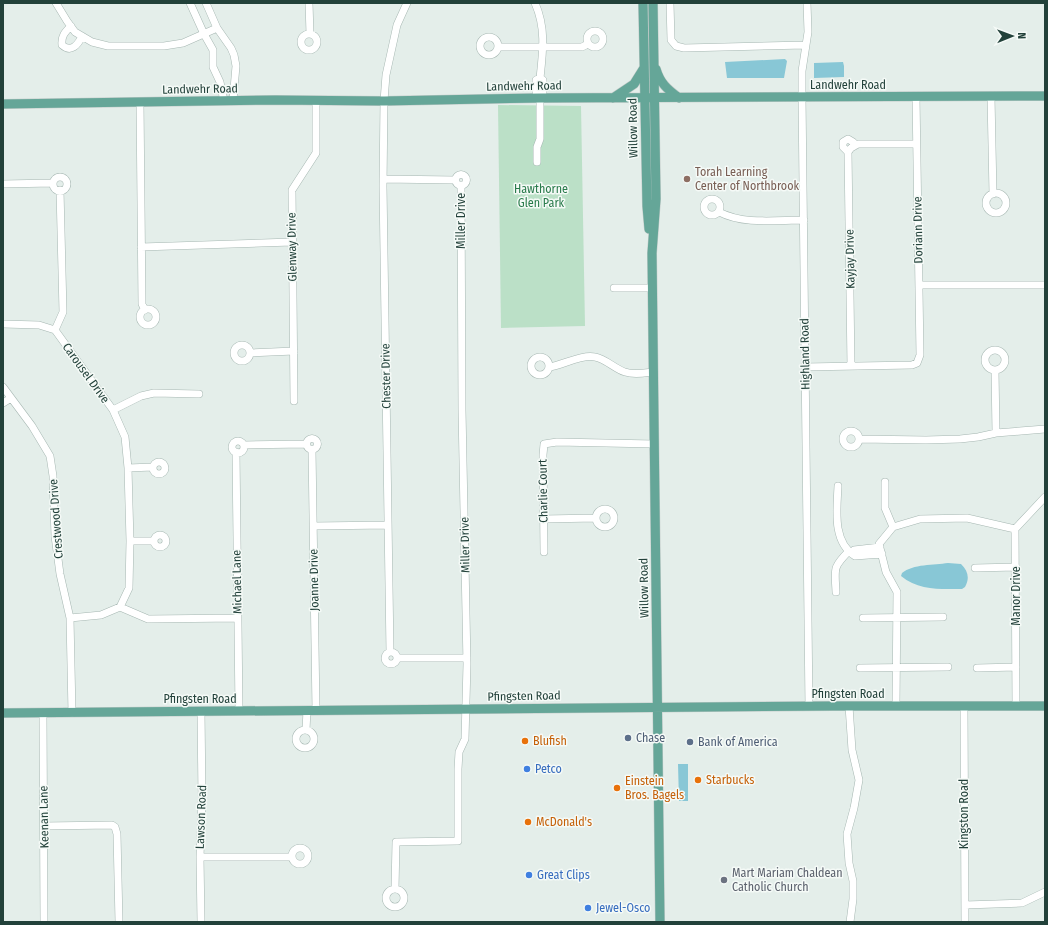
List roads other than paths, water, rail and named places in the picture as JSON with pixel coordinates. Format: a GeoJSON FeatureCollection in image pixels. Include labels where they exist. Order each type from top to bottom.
{"type":"FeatureCollection","features":[{"type":"Feature","properties":{"kind":"main road","name":"Willow Road"},"geometry":{"type":"LineString","coordinates":[[642,3],[644,68],[649,98],[656,199],[652,253],[652,288],[660,922]]}},
{"type":"Feature","properties":{"kind":"main road","name":"Willow Road"},"geometry":{"type":"LineString","coordinates":[[649,98],[653,62],[653,3]]}},
{"type":"Feature","properties":{"kind":"main road"},"geometry":{"type":"LineString","coordinates":[[653,62],[660,80],[666,88],[679,98]]}},
{"type":"Feature","properties":{"kind":"main road"},"geometry":{"type":"LineString","coordinates":[[613,98],[634,84],[644,68]]}},
{"type":"Feature","properties":{"kind":"main road","name":"Landwehr Road"},"geometry":{"type":"LineString","coordinates":[[3,104],[316,100],[384,101],[540,96],[679,98],[1045,96]]}},
{"type":"Feature","properties":{"kind":"main road","name":"Pfingsten Road"},"geometry":{"type":"LineString","coordinates":[[3,713],[658,707],[1045,706]]}},
{"type":"Feature","properties":{"kind":"street"},"geometry":{"type":"LineString","coordinates":[[56,3],[75,32],[92,42],[108,46],[139,47],[183,44],[217,28]]}},
{"type":"Feature","properties":{"kind":"street"},"geometry":{"type":"LineString","coordinates":[[190,3],[213,50],[213,67],[228,101]]}},
{"type":"Feature","properties":{"kind":"street"},"geometry":{"type":"LineString","coordinates":[[206,3],[217,28],[234,55],[236,66],[228,101]]}},
{"type":"Feature","properties":{"kind":"street"},"geometry":{"type":"LineString","coordinates":[[309,3],[310,34]]}},
{"type":"Feature","properties":{"kind":"street","name":"Chester Drive"},"geometry":{"type":"LineString","coordinates":[[390,652],[383,179],[384,101],[386,75],[397,25],[406,3]]}},
{"type":"Feature","properties":{"kind":"street"},"geometry":{"type":"LineString","coordinates":[[534,3],[541,18],[543,48],[540,78],[536,80],[536,92],[540,96],[540,139],[537,147],[537,162]]}},
{"type":"Feature","properties":{"kind":"street"},"geometry":{"type":"LineString","coordinates":[[670,3],[671,40],[676,46],[684,48],[805,45]]}},
{"type":"Feature","properties":{"kind":"street","name":"Highland Road"},"geometry":{"type":"LineString","coordinates":[[807,3],[808,32],[802,71],[802,97],[809,706]]}},
{"type":"Feature","properties":{"kind":"street"},"geometry":{"type":"LineString","coordinates":[[71,26],[61,38],[62,45],[66,48],[74,47],[82,36]]}},
{"type":"Feature","properties":{"kind":"street"},"geometry":{"type":"LineString","coordinates":[[499,47],[582,47],[588,44]]}},
{"type":"Feature","properties":{"kind":"street","name":"Doriann Drive"},"geometry":{"type":"LineString","coordinates":[[851,366],[912,365],[917,363],[920,355],[916,97]]}},
{"type":"Feature","properties":{"kind":"street"},"geometry":{"type":"LineString","coordinates":[[991,97],[993,194]]}},
{"type":"Feature","properties":{"kind":"street","name":"Glenway Drive"},"geometry":{"type":"LineString","coordinates":[[294,401],[292,190],[316,153],[316,100]]}},
{"type":"Feature","properties":{"kind":"street"},"geometry":{"type":"LineString","coordinates":[[140,102],[142,304],[145,310]]}},
{"type":"Feature","properties":{"kind":"street","name":"Kayjay Drive"},"geometry":{"type":"LineString","coordinates":[[851,366],[848,152],[843,147],[843,142],[848,139],[856,145],[916,144]]}},
{"type":"Feature","properties":{"kind":"street","name":"Miller Drive"},"geometry":{"type":"LineString","coordinates":[[383,179],[455,180],[457,175],[461,174],[464,175],[466,180],[465,184],[461,185],[462,402],[467,658],[464,739],[459,752],[458,769],[458,841],[396,842],[395,890]]}},
{"type":"Feature","properties":{"kind":"street"},"geometry":{"type":"LineString","coordinates":[[53,183],[55,179],[59,177],[65,180],[66,186],[64,189],[60,190]]}},
{"type":"Feature","properties":{"kind":"street"},"geometry":{"type":"LineString","coordinates":[[3,184],[53,183]]}},
{"type":"Feature","properties":{"kind":"street"},"geometry":{"type":"LineString","coordinates":[[53,183],[56,189],[60,190]]}},
{"type":"Feature","properties":{"kind":"street"},"geometry":{"type":"LineString","coordinates":[[55,330],[63,312],[60,190]]}},
{"type":"Feature","properties":{"kind":"street"},"geometry":{"type":"LineString","coordinates":[[719,212],[748,220],[804,220]]}},
{"type":"Feature","properties":{"kind":"street"},"geometry":{"type":"LineString","coordinates":[[141,247],[292,242]]}},
{"type":"Feature","properties":{"kind":"street"},"geometry":{"type":"LineString","coordinates":[[919,285],[1045,285]]}},
{"type":"Feature","properties":{"kind":"street"},"geometry":{"type":"LineString","coordinates":[[614,288],[652,288]]}},
{"type":"Feature","properties":{"kind":"street","name":"Carousel Drive"},"geometry":{"type":"LineString","coordinates":[[3,324],[39,325],[55,330],[113,410],[125,437],[128,468],[130,541],[129,588],[120,607]]}},
{"type":"Feature","properties":{"kind":"street"},"geometry":{"type":"LineString","coordinates":[[250,353],[294,351]]}},
{"type":"Feature","properties":{"kind":"street"},"geometry":{"type":"LineString","coordinates":[[549,367],[587,356],[596,357],[603,360],[626,373],[634,374],[653,372]]}},
{"type":"Feature","properties":{"kind":"street"},"geometry":{"type":"LineString","coordinates":[[805,367],[851,366]]}},
{"type":"Feature","properties":{"kind":"street"},"geometry":{"type":"LineString","coordinates":[[995,370],[996,433]]}},
{"type":"Feature","properties":{"kind":"street","name":"Crestwood Drive"},"geometry":{"type":"LineString","coordinates":[[3,387],[32,426],[50,456],[53,476],[55,536],[60,574],[70,618],[72,712]]}},
{"type":"Feature","properties":{"kind":"street"},"geometry":{"type":"LineString","coordinates":[[113,410],[141,396],[154,394],[199,394]]}},
{"type":"Feature","properties":{"kind":"street"},"geometry":{"type":"LineString","coordinates":[[3,403],[11,398]]}},
{"type":"Feature","properties":{"kind":"street"},"geometry":{"type":"LineString","coordinates":[[859,439],[960,439],[996,433],[1045,430]]}},
{"type":"Feature","properties":{"kind":"street"},"geometry":{"type":"LineString","coordinates":[[311,438],[316,440],[318,446],[316,449],[312,450],[309,449],[306,444],[311,438]]}},
{"type":"Feature","properties":{"kind":"street","name":"Charlie Court"},"geometry":{"type":"LineString","coordinates":[[544,552],[544,444],[557,442],[654,444]]}},
{"type":"Feature","properties":{"kind":"street","name":"Michael Lane"},"geometry":{"type":"LineString","coordinates":[[239,711],[236,452],[242,451],[244,445],[306,444]]}},
{"type":"Feature","properties":{"kind":"street","name":"Joanne Drive"},"geometry":{"type":"LineString","coordinates":[[306,730],[311,710],[314,526],[312,450]]}},
{"type":"Feature","properties":{"kind":"street"},"geometry":{"type":"LineString","coordinates":[[128,468],[153,467]]}},
{"type":"Feature","properties":{"kind":"street"},"geometry":{"type":"LineString","coordinates":[[885,482],[885,508],[893,527]]}},
{"type":"Feature","properties":{"kind":"street"},"geometry":{"type":"LineString","coordinates":[[838,486],[838,532],[850,552],[855,556],[881,551]]}},
{"type":"Feature","properties":{"kind":"street"},"geometry":{"type":"LineString","coordinates":[[896,706],[897,592],[886,572],[879,544],[893,527],[920,519],[967,518],[1015,529],[1045,497]]}},
{"type":"Feature","properties":{"kind":"street"},"geometry":{"type":"LineString","coordinates":[[544,519],[596,518]]}},
{"type":"Feature","properties":{"kind":"street"},"geometry":{"type":"LineString","coordinates":[[314,526],[388,525]]}},
{"type":"Feature","properties":{"kind":"street","name":"Manor Drive"},"geometry":{"type":"LineString","coordinates":[[1015,529],[1016,706]]}},
{"type":"Feature","properties":{"kind":"street"},"geometry":{"type":"LineString","coordinates":[[130,541],[154,541]]}},
{"type":"Feature","properties":{"kind":"street"},"geometry":{"type":"LineString","coordinates":[[836,592],[835,566],[839,560],[850,552]]}},
{"type":"Feature","properties":{"kind":"street"},"geometry":{"type":"LineString","coordinates":[[975,568],[1016,567]]}},
{"type":"Feature","properties":{"kind":"street"},"geometry":{"type":"LineString","coordinates":[[70,618],[101,615],[120,607],[148,619],[238,618]]}},
{"type":"Feature","properties":{"kind":"street"},"geometry":{"type":"LineString","coordinates":[[863,618],[944,617]]}},
{"type":"Feature","properties":{"kind":"street"},"geometry":{"type":"LineString","coordinates":[[390,652],[395,653],[397,658],[393,664],[389,664],[384,658],[385,655],[390,652]]}},
{"type":"Feature","properties":{"kind":"street"},"geometry":{"type":"LineString","coordinates":[[397,658],[467,658]]}},
{"type":"Feature","properties":{"kind":"street"},"geometry":{"type":"LineString","coordinates":[[860,668],[948,667]]}},
{"type":"Feature","properties":{"kind":"street"},"geometry":{"type":"LineString","coordinates":[[977,668],[1016,667]]}},
{"type":"Feature","properties":{"kind":"street"},"geometry":{"type":"LineString","coordinates":[[849,706],[852,750],[859,780],[848,834],[849,863],[853,881],[853,899],[850,922]]}},
{"type":"Feature","properties":{"kind":"street","name":"Kingston Road"},"geometry":{"type":"LineString","coordinates":[[964,706],[965,922]]}},
{"type":"Feature","properties":{"kind":"street","name":"Lawson Road"},"geometry":{"type":"LineString","coordinates":[[201,711],[201,922]]}},
{"type":"Feature","properties":{"kind":"street","name":"Keenan Lane"},"geometry":{"type":"LineString","coordinates":[[42,713],[44,922]]}},
{"type":"Feature","properties":{"kind":"street"},"geometry":{"type":"LineString","coordinates":[[44,826],[112,825],[115,827],[118,834],[119,922]]}},
{"type":"Feature","properties":{"kind":"street"},"geometry":{"type":"LineString","coordinates":[[200,857],[292,857]]}},
{"type":"Feature","properties":{"kind":"street"},"geometry":{"type":"LineString","coordinates":[[965,905],[1022,903],[1045,894]]}},
{"type":"Feature","properties":{"kind":"water"},"geometry":{"type":"Polygon","coordinates":[[[785,59],[787,61],[784,78],[727,78],[725,62],[785,59]]]}},
{"type":"Feature","properties":{"kind":"water"},"geometry":{"type":"Polygon","coordinates":[[[843,62],[844,77],[814,78],[814,63],[843,62]]]}},
{"type":"Feature","properties":{"kind":"water"},"geometry":{"type":"Polygon","coordinates":[[[948,563],[961,564],[965,569],[968,575],[965,587],[962,589],[938,589],[923,587],[908,581],[901,576],[902,573],[912,568],[924,565],[948,563]]]}},
{"type":"Feature","properties":{"kind":"water"},"geometry":{"type":"Polygon","coordinates":[[[678,764],[688,764],[688,801],[679,801],[678,764]]]}},
{"type":"Feature","properties":{"kind":"place","name":"Torah Learning Center of Northbrook"},"geometry":{"type":"Point","coordinates":[687,179]}},
{"type":"Feature","properties":{"kind":"place","name":"Chase"},"geometry":{"type":"Point","coordinates":[628,738]}},
{"type":"Feature","properties":{"kind":"place","name":"Blufish"},"geometry":{"type":"Point","coordinates":[525,741]}},
{"type":"Feature","properties":{"kind":"place","name":"Bank of America"},"geometry":{"type":"Point","coordinates":[690,742]}},
{"type":"Feature","properties":{"kind":"place","name":"Petco"},"geometry":{"type":"Point","coordinates":[527,769]}},
{"type":"Feature","properties":{"kind":"place","name":"Starbucks"},"geometry":{"type":"Point","coordinates":[698,780]}},
{"type":"Feature","properties":{"kind":"place","name":"Einstein Bros. Bagels"},"geometry":{"type":"Point","coordinates":[617,788]}},
{"type":"Feature","properties":{"kind":"place","name":"McDonald's"},"geometry":{"type":"Point","coordinates":[528,822]}},
{"type":"Feature","properties":{"kind":"place","name":"Great Clips"},"geometry":{"type":"Point","coordinates":[529,875]}},
{"type":"Feature","properties":{"kind":"place","name":"Mart Mariam Chaldean Catholic Church"},"geometry":{"type":"Point","coordinates":[724,880]}},
{"type":"Feature","properties":{"kind":"place","name":"Jewel-Osco"},"geometry":{"type":"Point","coordinates":[588,908]}},
{"type":"Feature","properties":{"kind":"park label","name":"Hawthorne Glen Park"},"geometry":{"type":"Point","coordinates":[541,196]}}]}
